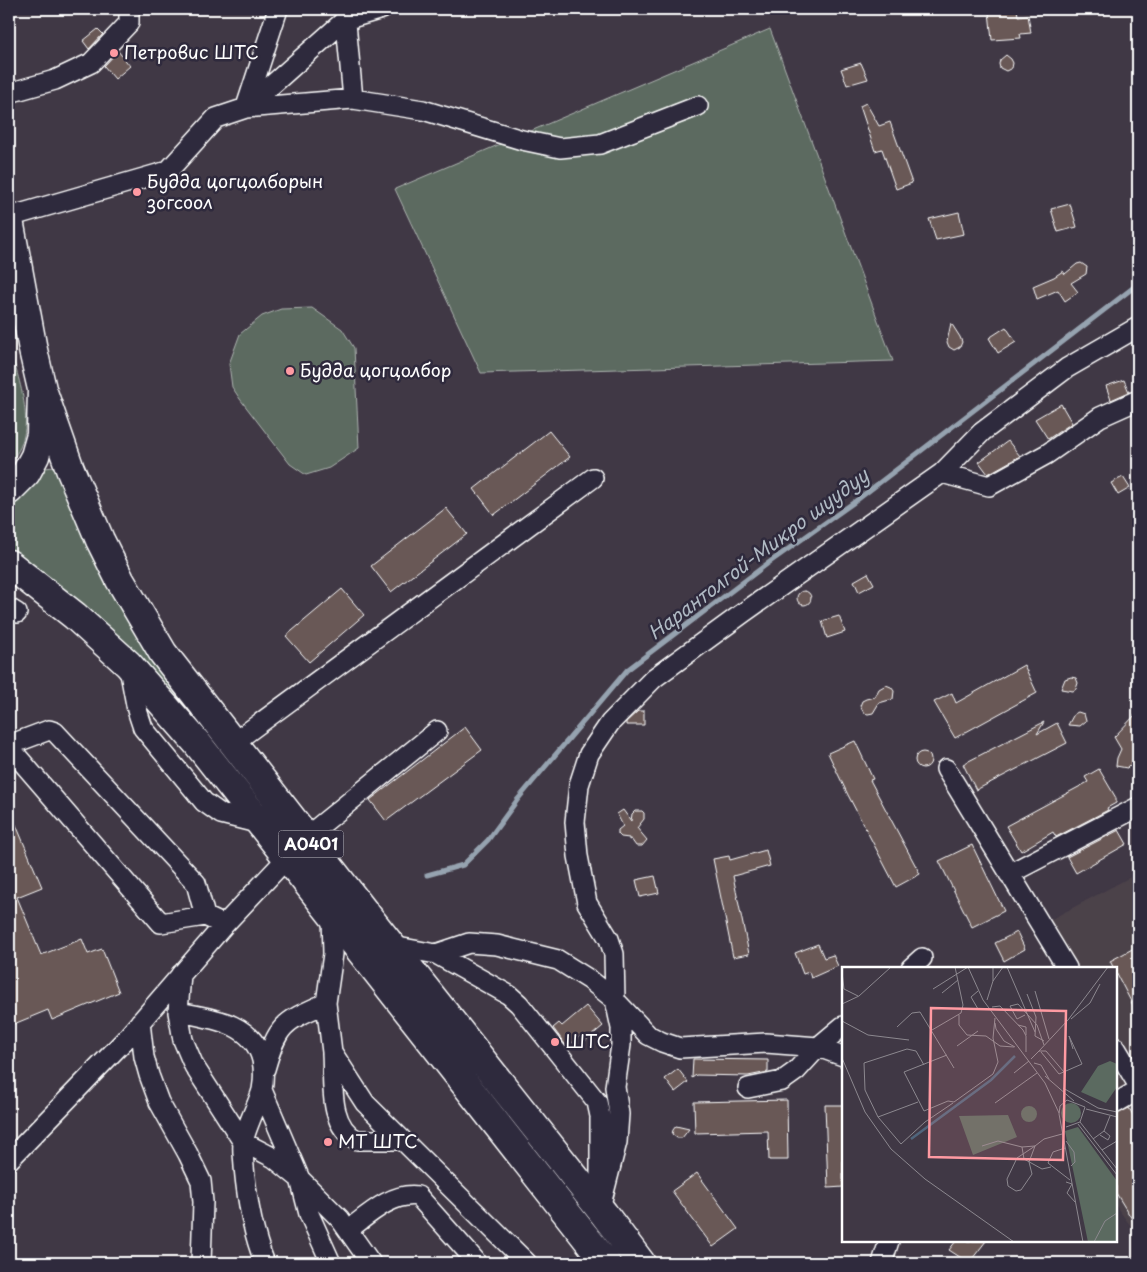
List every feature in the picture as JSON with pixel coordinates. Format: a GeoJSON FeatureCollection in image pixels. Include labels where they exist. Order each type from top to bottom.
{"type":"FeatureCollection","features":[{"type":"Feature","properties":{"kind":"highway","name":"A0401"},"geometry":{"type":"LineString","coordinates":[[9,218],[42,389],[70,469],[100,540],[120,580],[163,653],[363,910],[600,1208],[641,1263]]}},
{"type":"Feature","properties":{"kind":"highway","name":"A0401"},"geometry":{"type":"LineString","coordinates":[[9,312],[33,350]]}},
{"type":"Feature","properties":{"kind":"highway","name":"A0401"},"geometry":{"type":"LineString","coordinates":[[9,490],[26,473],[35,456],[41,434],[42,389]]}},
{"type":"Feature","properties":{"kind":"highway","name":"A0401"},"geometry":{"type":"LineString","coordinates":[[9,564],[75,616],[128,664],[197,743],[606,1263]]}},
{"type":"Feature","properties":{"kind":"highway"},"geometry":{"type":"LineString","coordinates":[[336,921],[363,910]]}},
{"type":"Feature","properties":{"kind":"lane"},"geometry":{"type":"LineString","coordinates":[[9,92],[54,80],[91,63],[129,23],[129,9]]}},
{"type":"Feature","properties":{"kind":"lane"},"geometry":{"type":"LineString","coordinates":[[246,108],[278,9]]}},
{"type":"Feature","properties":{"kind":"lane"},"geometry":{"type":"LineString","coordinates":[[246,108],[345,14],[382,9]]}},
{"type":"Feature","properties":{"kind":"lane"},"geometry":{"type":"LineString","coordinates":[[345,14],[353,99]]}},
{"type":"Feature","properties":{"kind":"lane"},"geometry":{"type":"LineString","coordinates":[[9,218],[168,171],[216,118],[246,108],[353,99],[423,110],[522,140],[560,148],[600,144],[698,106]]}},
{"type":"Feature","properties":{"kind":"lane"},"geometry":{"type":"LineString","coordinates":[[600,1208],[617,1142],[619,1114],[615,1087],[621,1045],[621,1028],[615,1000],[614,954],[610,939],[587,903],[578,856],[575,822],[579,785],[589,754],[610,723],[654,678],[942,473],[982,432],[1060,374],[1138,327]]}},
{"type":"Feature","properties":{"kind":"lane"},"geometry":{"type":"LineString","coordinates":[[942,473],[989,486],[1047,454],[1100,417],[1138,400]]}},
{"type":"Feature","properties":{"kind":"lane"},"geometry":{"type":"LineString","coordinates":[[233,743],[593,478]]}},
{"type":"Feature","properties":{"kind":"lane"},"geometry":{"type":"LineString","coordinates":[[205,916],[196,883],[55,732],[49,730],[9,746],[161,923],[205,916],[224,925]]}},
{"type":"Feature","properties":{"kind":"lane"},"geometry":{"type":"LineString","coordinates":[[306,837],[437,731]]}},
{"type":"Feature","properties":{"kind":"lane"},"geometry":{"type":"LineString","coordinates":[[946,769],[1066,967]]}},
{"type":"Feature","properties":{"kind":"lane"},"geometry":{"type":"LineString","coordinates":[[1009,874],[1138,807]]}},
{"type":"Feature","properties":{"kind":"lane"},"geometry":{"type":"LineString","coordinates":[[9,1160],[124,1040],[224,925],[287,858]]}},
{"type":"Feature","properties":{"kind":"lane"},"geometry":{"type":"LineString","coordinates":[[336,921],[326,1003],[332,1052],[335,1110],[341,1124],[351,1137],[357,1140],[402,1140]]}},
{"type":"Feature","properties":{"kind":"lane"},"geometry":{"type":"LineString","coordinates":[[436,954],[469,943],[497,945],[558,960],[590,980],[615,1000],[648,1034],[662,1042],[680,1048],[766,1043],[818,1048],[842,1056]]}},
{"type":"Feature","properties":{"kind":"lane"},"geometry":{"type":"LineString","coordinates":[[392,946],[436,954],[509,995],[519,1004],[597,1102],[600,1116],[600,1208]]}},
{"type":"Feature","properties":{"kind":"lane"},"geometry":{"type":"LineString","coordinates":[[181,974],[178,1012],[183,1040],[194,1066],[243,1142],[274,1158],[300,1179],[340,1219],[371,1263]]}},
{"type":"Feature","properties":{"kind":"lane"},"geometry":{"type":"LineString","coordinates":[[265,1263],[256,1243],[249,1212],[243,1142],[263,1081],[272,1045],[279,1031],[291,1019],[326,1003]]}},
{"type":"Feature","properties":{"kind":"lane"},"geometry":{"type":"LineString","coordinates":[[178,1012],[228,1023],[242,1030],[260,1051],[263,1081],[300,1179],[309,1214],[331,1263]]}},
{"type":"Feature","properties":{"kind":"lane"},"geometry":{"type":"LineString","coordinates":[[140,1022],[144,1057],[149,1075],[160,1102],[200,1181],[203,1202],[201,1263]]}},
{"type":"Feature","properties":{"kind":"lane"},"geometry":{"type":"LineString","coordinates":[[748,1088],[782,1081],[796,1071],[842,1027]]}},
{"type":"Feature","properties":{"kind":"lane"},"geometry":{"type":"LineString","coordinates":[[1117,1050],[1138,1085]]}},
{"type":"Feature","properties":{"kind":"lane"},"geometry":{"type":"LineString","coordinates":[[332,1052],[365,1104],[527,1263]]}},
{"type":"Feature","properties":{"kind":"lane"},"geometry":{"type":"LineString","coordinates":[[1117,1102],[1138,1090]]}},
{"type":"Feature","properties":{"kind":"lane"},"geometry":{"type":"LineString","coordinates":[[348,1230],[400,1196],[418,1196],[476,1263]]}},
{"type":"Feature","properties":{"kind":"lane"},"geometry":{"type":"LineString","coordinates":[[882,1263],[889,1242]]}},
{"type":"Feature","properties":{"kind":"shaded area"},"geometry":{"type":"Polygon","coordinates":[[[1138,873],[1138,1236],[1117,1207],[1117,967],[1068,967],[1048,921],[1138,873]]]}},
{"type":"Feature","properties":{"kind":"green space"},"geometry":{"type":"Polygon","coordinates":[[[770,29],[893,361],[481,373],[395,189],[770,29]]]}},
{"type":"Feature","properties":{"kind":"green space"},"geometry":{"type":"Polygon","coordinates":[[[312,308],[342,329],[354,348],[359,448],[329,468],[306,475],[290,464],[240,399],[232,387],[229,364],[240,334],[262,316],[281,309],[312,308]]]}},
{"type":"Feature","properties":{"kind":"green space"},"geometry":{"type":"Polygon","coordinates":[[[9,344],[21,389],[25,421],[24,436],[19,450],[9,463],[9,344]]]}},
{"type":"Feature","properties":{"kind":"green space"},"geometry":{"type":"Polygon","coordinates":[[[59,466],[91,538],[341,895],[335,900],[9,553],[9,506],[30,489],[46,468],[59,466]]]}},
{"type":"Feature","properties":{"kind":"building"},"geometry":{"type":"Polygon","coordinates":[[[1017,9],[1018,16],[1028,15],[1031,33],[1020,34],[1021,38],[992,40],[989,12],[1017,9]]]}},
{"type":"Feature","properties":{"kind":"building"},"geometry":{"type":"Polygon","coordinates":[[[98,29],[103,34],[89,49],[83,41],[98,29]]]}},
{"type":"Feature","properties":{"kind":"building"},"geometry":{"type":"Polygon","coordinates":[[[118,51],[130,66],[115,79],[104,66],[118,51]]]}},
{"type":"Feature","properties":{"kind":"building"},"geometry":{"type":"Polygon","coordinates":[[[1006,55],[1013,63],[1012,68],[1006,71],[1000,68],[999,64],[1000,60],[1006,55]]]}},
{"type":"Feature","properties":{"kind":"building"},"geometry":{"type":"Polygon","coordinates":[[[861,63],[868,79],[847,85],[841,69],[861,63]]]}},
{"type":"Feature","properties":{"kind":"building"},"geometry":{"type":"Polygon","coordinates":[[[866,103],[879,126],[890,122],[912,183],[896,189],[882,149],[875,151],[860,106],[866,103]]]}},
{"type":"Feature","properties":{"kind":"building"},"geometry":{"type":"Polygon","coordinates":[[[1070,204],[1077,227],[1058,232],[1051,209],[1070,204]]]}},
{"type":"Feature","properties":{"kind":"building"},"geometry":{"type":"Polygon","coordinates":[[[959,212],[964,234],[936,240],[929,219],[959,212]]]}},
{"type":"Feature","properties":{"kind":"building"},"geometry":{"type":"Polygon","coordinates":[[[1081,263],[1087,267],[1086,274],[1071,283],[1078,292],[1065,301],[1058,290],[1037,299],[1033,286],[1063,271],[1065,274],[1081,263]]]}},
{"type":"Feature","properties":{"kind":"building"},"geometry":{"type":"Polygon","coordinates":[[[951,323],[962,342],[960,347],[954,350],[949,347],[947,342],[951,323]]]}},
{"type":"Feature","properties":{"kind":"building"},"geometry":{"type":"Polygon","coordinates":[[[1006,327],[1016,342],[998,353],[989,338],[1006,327]]]}},
{"type":"Feature","properties":{"kind":"building"},"geometry":{"type":"Polygon","coordinates":[[[1124,380],[1129,392],[1111,400],[1106,386],[1124,380]]]}},
{"type":"Feature","properties":{"kind":"building"},"geometry":{"type":"Polygon","coordinates":[[[1061,404],[1072,423],[1048,439],[1035,419],[1061,404]]]}},
{"type":"Feature","properties":{"kind":"building"},"geometry":{"type":"Polygon","coordinates":[[[549,431],[570,457],[494,515],[474,489],[549,431]]]}},
{"type":"Feature","properties":{"kind":"building"},"geometry":{"type":"Polygon","coordinates":[[[1008,441],[1020,456],[988,474],[979,462],[1008,441]]]}},
{"type":"Feature","properties":{"kind":"building"},"geometry":{"type":"Polygon","coordinates":[[[1123,477],[1130,488],[1118,495],[1111,483],[1123,477]]]}},
{"type":"Feature","properties":{"kind":"building"},"geometry":{"type":"Polygon","coordinates":[[[446,508],[467,534],[391,592],[371,566],[446,508]]]}},
{"type":"Feature","properties":{"kind":"building"},"geometry":{"type":"Polygon","coordinates":[[[868,573],[874,584],[859,592],[854,581],[868,573]]]}},
{"type":"Feature","properties":{"kind":"building"},"geometry":{"type":"Polygon","coordinates":[[[342,589],[364,615],[309,662],[286,636],[342,589]]]}},
{"type":"Feature","properties":{"kind":"building"},"geometry":{"type":"Polygon","coordinates":[[[801,591],[807,591],[811,598],[807,605],[801,605],[797,601],[797,595],[801,591]]]}},
{"type":"Feature","properties":{"kind":"building"},"geometry":{"type":"Polygon","coordinates":[[[839,616],[845,632],[827,638],[822,621],[839,616]]]}},
{"type":"Feature","properties":{"kind":"building"},"geometry":{"type":"Polygon","coordinates":[[[1024,665],[1037,693],[955,738],[934,702],[952,693],[956,703],[1024,665]]]}},
{"type":"Feature","properties":{"kind":"building"},"geometry":{"type":"Polygon","coordinates":[[[1076,678],[1078,683],[1076,689],[1073,691],[1061,689],[1065,679],[1076,678]]]}},
{"type":"Feature","properties":{"kind":"building"},"geometry":{"type":"Polygon","coordinates":[[[886,685],[894,691],[893,699],[879,703],[873,713],[864,713],[860,706],[862,701],[875,697],[879,689],[886,685]]]}},
{"type":"Feature","properties":{"kind":"building"},"geometry":{"type":"Polygon","coordinates":[[[638,711],[644,711],[644,725],[626,725],[626,722],[638,711]]]}},
{"type":"Feature","properties":{"kind":"building"},"geometry":{"type":"Polygon","coordinates":[[[1078,712],[1084,714],[1086,721],[1080,726],[1068,725],[1074,714],[1078,712]]]}},
{"type":"Feature","properties":{"kind":"building"},"geometry":{"type":"Polygon","coordinates":[[[1138,712],[1132,763],[1127,768],[1116,766],[1121,749],[1114,737],[1138,712]]]}},
{"type":"Feature","properties":{"kind":"building"},"geometry":{"type":"Polygon","coordinates":[[[1044,722],[1037,734],[1057,723],[1067,743],[976,790],[963,764],[1044,722]]]}},
{"type":"Feature","properties":{"kind":"building"},"geometry":{"type":"Polygon","coordinates":[[[465,727],[482,750],[386,821],[370,800],[465,727]]]}},
{"type":"Feature","properties":{"kind":"building"},"geometry":{"type":"Polygon","coordinates":[[[855,741],[873,779],[870,780],[920,874],[896,887],[828,753],[855,741]]]}},
{"type":"Feature","properties":{"kind":"building"},"geometry":{"type":"Polygon","coordinates":[[[923,752],[929,754],[931,760],[929,766],[923,768],[917,766],[915,760],[917,754],[923,752]]]}},
{"type":"Feature","properties":{"kind":"building"},"geometry":{"type":"Polygon","coordinates":[[[1099,769],[1116,798],[1116,803],[1107,808],[1108,810],[1056,837],[1053,832],[1021,851],[1006,826],[1088,782],[1085,777],[1099,769]]]}},
{"type":"Feature","properties":{"kind":"building"},"geometry":{"type":"Polygon","coordinates":[[[9,808],[42,887],[17,897],[41,955],[82,939],[88,954],[102,949],[119,992],[52,1020],[48,1010],[9,1026],[9,808]]]}},
{"type":"Feature","properties":{"kind":"building"},"geometry":{"type":"Polygon","coordinates":[[[623,810],[631,821],[632,814],[635,811],[642,811],[644,813],[644,819],[637,828],[647,840],[642,846],[636,846],[631,839],[621,837],[618,834],[618,830],[623,826],[617,814],[623,810]]]}},
{"type":"Feature","properties":{"kind":"building"},"geometry":{"type":"Polygon","coordinates":[[[1119,830],[1127,844],[1076,873],[1067,857],[1119,830]]]}},
{"type":"Feature","properties":{"kind":"building"},"geometry":{"type":"Polygon","coordinates":[[[972,845],[1004,911],[972,927],[939,861],[972,845]]]}},
{"type":"Feature","properties":{"kind":"building"},"geometry":{"type":"Polygon","coordinates":[[[766,850],[770,866],[733,876],[749,954],[733,957],[713,859],[729,856],[730,860],[766,850]]]}},
{"type":"Feature","properties":{"kind":"building"},"geometry":{"type":"Polygon","coordinates":[[[655,876],[659,893],[640,897],[636,880],[655,876]]]}},
{"type":"Feature","properties":{"kind":"building"},"geometry":{"type":"Polygon","coordinates":[[[1017,932],[1025,949],[1004,961],[995,943],[1017,932]]]}},
{"type":"Feature","properties":{"kind":"building"},"geometry":{"type":"Polygon","coordinates":[[[818,944],[824,958],[833,955],[838,966],[811,978],[809,972],[803,974],[795,953],[818,944]]]}},
{"type":"Feature","properties":{"kind":"building"},"geometry":{"type":"Polygon","coordinates":[[[1138,946],[1138,1015],[1117,974],[1117,967],[1113,967],[1110,961],[1138,946]]]}},
{"type":"Feature","properties":{"kind":"building"},"geometry":{"type":"Polygon","coordinates":[[[586,1006],[603,1026],[585,1041],[580,1036],[567,1047],[553,1028],[559,1023],[562,1026],[586,1006]]]}},
{"type":"Feature","properties":{"kind":"building"},"geometry":{"type":"Polygon","coordinates":[[[693,1059],[768,1060],[768,1072],[748,1076],[696,1075],[692,1078],[693,1059]]]}},
{"type":"Feature","properties":{"kind":"building"},"geometry":{"type":"Polygon","coordinates":[[[678,1069],[688,1082],[675,1092],[665,1079],[678,1069]]]}},
{"type":"Feature","properties":{"kind":"building"},"geometry":{"type":"Polygon","coordinates":[[[787,1100],[788,1160],[769,1160],[768,1131],[695,1133],[694,1102],[787,1100]]]}},
{"type":"Feature","properties":{"kind":"building"},"geometry":{"type":"Polygon","coordinates":[[[825,1105],[842,1105],[842,1187],[828,1188],[825,1105]]]}},
{"type":"Feature","properties":{"kind":"building"},"geometry":{"type":"Polygon","coordinates":[[[1129,1108],[1138,1124],[1138,1229],[1117,1195],[1117,1114],[1129,1108]]]}},
{"type":"Feature","properties":{"kind":"building"},"geometry":{"type":"Polygon","coordinates":[[[676,1126],[689,1129],[682,1138],[677,1138],[672,1134],[676,1126]]]}},
{"type":"Feature","properties":{"kind":"building"},"geometry":{"type":"Polygon","coordinates":[[[697,1173],[738,1229],[713,1247],[672,1191],[697,1173]]]}},
{"type":"Feature","properties":{"kind":"building"},"geometry":{"type":"Polygon","coordinates":[[[955,1242],[985,1242],[969,1263],[949,1250],[955,1242]]]}},
{"type":"Feature","properties":{"kind":"waterway","name":"Нарантолгой-Микро шуудуу"},"geometry":{"type":"LineString","coordinates":[[427,875],[463,865],[488,840],[518,799],[627,670],[767,564],[853,503],[1138,284]]}},
{"type":"Feature","properties":{"kind":"place","name":"Петровис ШТС"},"geometry":{"type":"Point","coordinates":[114,53]}},
{"type":"Feature","properties":{"kind":"place","name":"Будда цогцолборын зогсоол"},"geometry":{"type":"Point","coordinates":[137,192]}},
{"type":"Feature","properties":{"kind":"place","name":"Будда цогцолбор"},"geometry":{"type":"Point","coordinates":[290,371]}},
{"type":"Feature","properties":{"kind":"place","name":"ШТС"},"geometry":{"type":"Point","coordinates":[555,1042]}},
{"type":"Feature","properties":{"kind":"place","name":"МТ ШТС"},"geometry":{"type":"Point","coordinates":[328,1142]}}]}
